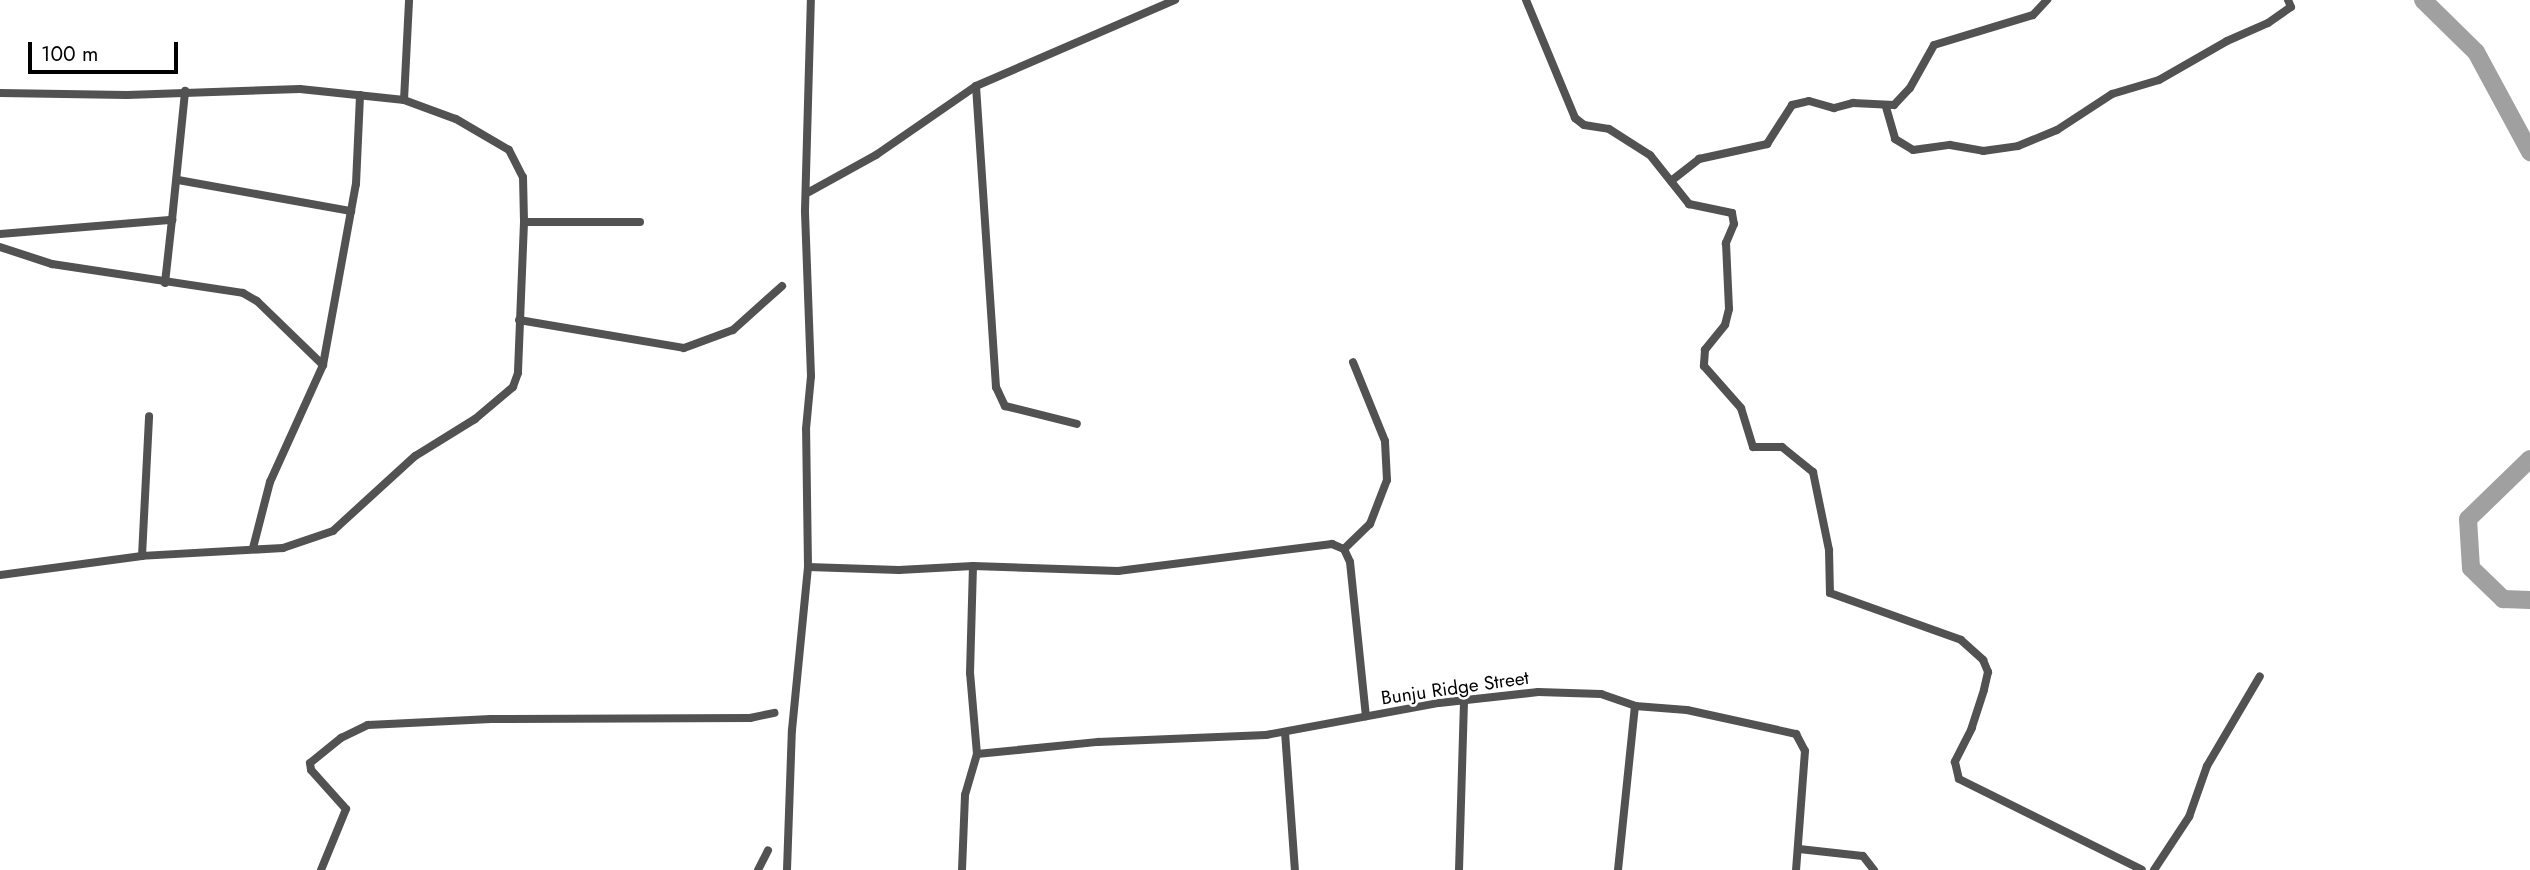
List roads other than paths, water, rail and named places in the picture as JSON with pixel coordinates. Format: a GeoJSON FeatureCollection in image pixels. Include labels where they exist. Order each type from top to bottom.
{"type":"FeatureCollection","features":[{"type":"Feature","properties":{"kind":"street"},"geometry":{"type":"LineString","coordinates":[[404,100],[409,0]]}},
{"type":"Feature","properties":{"kind":"street"},"geometry":{"type":"LineString","coordinates":[[788,870],[792,730],[808,567],[806,429],[811,376],[805,210],[809,192],[811,0]]}},
{"type":"Feature","properties":{"kind":"street"},"geometry":{"type":"LineString","coordinates":[[809,192],[876,155],[976,86],[1175,0]]}},
{"type":"Feature","properties":{"kind":"street"},"geometry":{"type":"LineString","coordinates":[[1526,0],[1574,118],[1584,125],[1609,129],[1650,155],[1689,204],[1732,213],[1734,224],[1726,243],[1729,309],[1725,325],[1706,350],[1704,366],[1741,408],[1753,447],[1782,447],[1813,472],[1829,550],[1830,593],[1841,600],[1901,615],[1974,650],[1988,672],[1972,728],[1955,762],[1959,779],[2142,870]]}},
{"type":"Feature","properties":{"kind":"street"},"geometry":{"type":"LineString","coordinates":[[1671,181],[1699,159],[1767,144],[1792,105],[1809,101],[1834,108],[1853,103],[1886,107],[1910,88],[1934,45],[2033,15],[2047,0]]}},
{"type":"Feature","properties":{"kind":"street"},"geometry":{"type":"LineString","coordinates":[[1886,107],[1895,139],[1913,150],[1950,145],[1983,150],[2018,146],[2057,130],[2112,93],[2159,80],[2227,41],[2268,23],[2291,7],[2288,0]]}},
{"type":"Feature","properties":{"kind":"street"},"geometry":{"type":"LineString","coordinates":[[976,86],[996,387],[1000,400],[1013,410],[1077,424]]}},
{"type":"Feature","properties":{"kind":"street"},"geometry":{"type":"LineString","coordinates":[[0,93],[300,89],[404,100],[456,119],[509,150],[523,177],[524,222],[518,373],[501,400],[415,456],[366,505],[319,540],[283,548],[142,556],[0,575]]}},
{"type":"Feature","properties":{"kind":"street"},"geometry":{"type":"LineString","coordinates":[[165,283],[178,180],[185,91]]}},
{"type":"Feature","properties":{"kind":"street"},"geometry":{"type":"LineString","coordinates":[[253,548],[270,482],[323,365],[360,148],[360,95]]}},
{"type":"Feature","properties":{"kind":"street"},"geometry":{"type":"LineString","coordinates":[[178,180],[351,211]]}},
{"type":"Feature","properties":{"kind":"street"},"geometry":{"type":"LineString","coordinates":[[0,234],[172,220]]}},
{"type":"Feature","properties":{"kind":"street"},"geometry":{"type":"LineString","coordinates":[[524,222],[640,222]]}},
{"type":"Feature","properties":{"kind":"street"},"geometry":{"type":"LineString","coordinates":[[0,247],[52,264],[249,296],[323,365]]}},
{"type":"Feature","properties":{"kind":"street"},"geometry":{"type":"LineString","coordinates":[[519,320],[684,348],[733,330],[782,286]]}},
{"type":"Feature","properties":{"kind":"street"},"geometry":{"type":"LineString","coordinates":[[1344,549],[1370,524],[1387,480],[1385,441],[1353,362]]}},
{"type":"Feature","properties":{"kind":"street"},"geometry":{"type":"LineString","coordinates":[[142,556],[149,416]]}},
{"type":"Feature","properties":{"kind":"street"},"geometry":{"type":"LineString","coordinates":[[808,567],[898,570],[973,566],[1118,572],[1332,544],[1344,549],[1350,562],[1366,716]]}},
{"type":"Feature","properties":{"kind":"street"},"geometry":{"type":"LineString","coordinates":[[962,870],[965,795],[978,754],[970,673],[973,566]]}},
{"type":"Feature","properties":{"kind":"street"},"geometry":{"type":"LineString","coordinates":[[2154,870],[2189,817],[2207,766],[2260,676]]}},
{"type":"Feature","properties":{"kind":"street","name":"Bunju Ridge Street"},"geometry":{"type":"LineString","coordinates":[[978,754],[1285,732],[1366,716],[1538,692],[1601,694],[1635,706],[1687,710],[1796,734],[1805,751],[1796,870]]}},
{"type":"Feature","properties":{"kind":"street"},"geometry":{"type":"LineString","coordinates":[[1458,870],[1464,701]]}},
{"type":"Feature","properties":{"kind":"street"},"geometry":{"type":"LineString","coordinates":[[1618,870],[1635,706]]}},
{"type":"Feature","properties":{"kind":"street"},"geometry":{"type":"LineString","coordinates":[[321,870],[346,809],[311,770],[310,763],[341,738],[368,725],[491,719],[750,718],[774,713]]}},
{"type":"Feature","properties":{"kind":"street"},"geometry":{"type":"LineString","coordinates":[[1285,732],[1295,870]]}},
{"type":"Feature","properties":{"kind":"street"},"geometry":{"type":"LineString","coordinates":[[1799,849],[1854,853],[1871,861],[1874,870]]}},
{"type":"Feature","properties":{"kind":"street"},"geometry":{"type":"LineString","coordinates":[[758,870],[768,850]]}},
{"type":"Feature","properties":{"kind":"waterway"},"geometry":{"type":"LineString","coordinates":[[2423,0],[2476,52],[2530,152]]}},
{"type":"Feature","properties":{"kind":"waterway"},"geometry":{"type":"LineString","coordinates":[[2530,459],[2468,519],[2471,568],[2503,599],[2530,600]]}}]}
